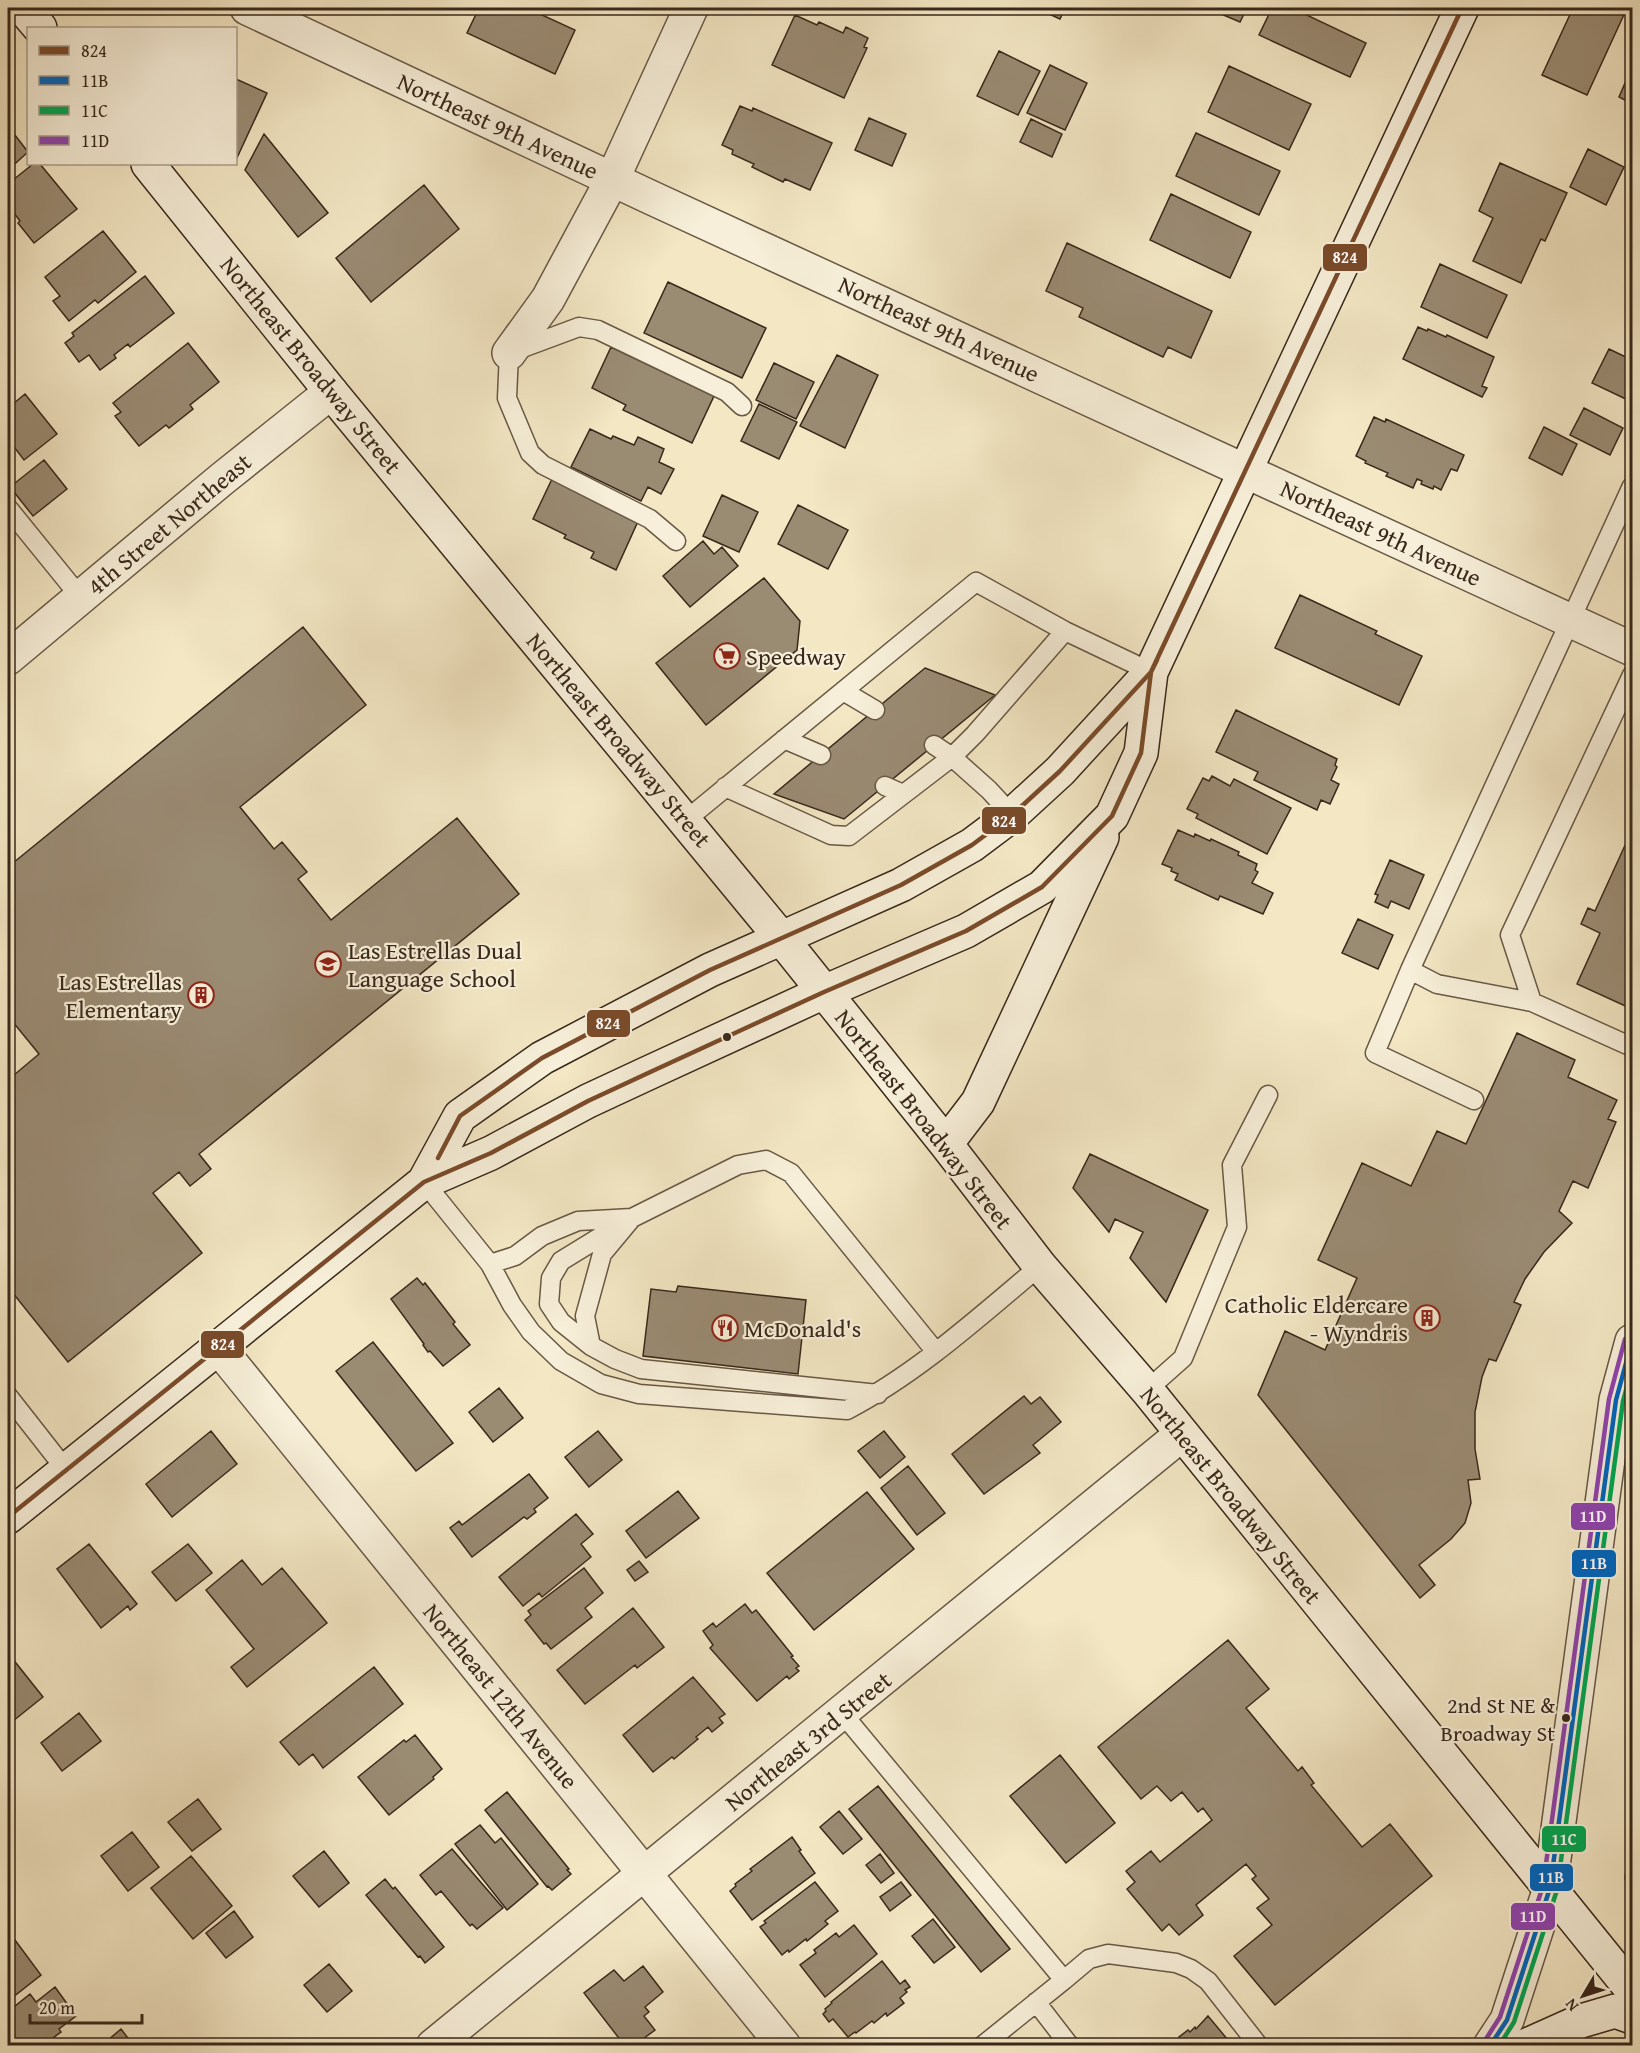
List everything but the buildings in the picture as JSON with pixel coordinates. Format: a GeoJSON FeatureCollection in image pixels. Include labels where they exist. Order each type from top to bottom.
{"type":"FeatureCollection","features":[{"type":"Feature","properties":{"kind":"main road"},"geometry":{"type":"LineString","coordinates":[[23,8],[39,27]]}},
{"type":"Feature","properties":{"kind":"main road","name":"Northeast 9th Avenue"},"geometry":{"type":"LineString","coordinates":[[247,8],[612,180],[1632,650]]}},
{"type":"Feature","properties":{"kind":"main road"},"geometry":{"type":"LineString","coordinates":[[509,353],[548,299],[612,180],[691,8]]}},
{"type":"Feature","properties":{"kind":"main road"},"geometry":{"type":"LineString","coordinates":[[424,1182],[460,1116],[542,1058],[710,970],[900,885],[972,845],[1012,815],[1060,771],[1151,672],[1462,8]]}},
{"type":"Feature","properties":{"kind":"main road","name":"Northeast Broadway Street"},"geometry":{"type":"LineString","coordinates":[[149,165],[331,392],[686,820],[946,1144],[1040,1266],[1182,1434],[1632,1990]]}},
{"type":"Feature","properties":{"kind":"main road","name":"4th Street Northeast"},"geometry":{"type":"LineString","coordinates":[[8,658],[222,479],[331,392]]}},
{"type":"Feature","properties":{"kind":"main road"},"geometry":{"type":"LineString","coordinates":[[946,1144],[978,1102],[1141,753],[1151,672]]}},
{"type":"Feature","properties":{"kind":"main road"},"geometry":{"type":"LineString","coordinates":[[8,1518],[424,1182],[491,1153],[588,1101],[824,992],[966,931],[1042,887],[1112,816]]}},
{"type":"Feature","properties":{"kind":"main road"},"geometry":{"type":"LineString","coordinates":[[1490,2046],[1507,2020],[1550,1888],[1632,1341]]}},
{"type":"Feature","properties":{"kind":"main road","name":"Northeast 12th Avenue"},"geometry":{"type":"LineString","coordinates":[[218,1347],[783,2046]]}},
{"type":"Feature","properties":{"kind":"main road","name":"Northeast 3rd Street"},"geometry":{"type":"LineString","coordinates":[[433,2046],[1182,1434]]}},
{"type":"Feature","properties":{"kind":"main road"},"geometry":{"type":"LineString","coordinates":[[1525,2046],[1581,2021],[1615,2011],[1632,2017]]}},
{"type":"Feature","properties":{"kind":"lane"},"geometry":{"type":"LineString","coordinates":[[676,541],[650,519],[543,465],[530,453],[507,398],[509,353],[579,327],[598,330],[727,392],[742,406]]}},
{"type":"Feature","properties":{"kind":"lane"},"geometry":{"type":"LineString","coordinates":[[1474,1100],[1376,1053],[1410,970],[1632,486]]}},
{"type":"Feature","properties":{"kind":"lane"},"geometry":{"type":"LineString","coordinates":[[8,508],[81,598]]}},
{"type":"Feature","properties":{"kind":"lane"},"geometry":{"type":"LineString","coordinates":[[686,820],[976,582],[1065,631],[1151,672]]}},
{"type":"Feature","properties":{"kind":"lane"},"geometry":{"type":"LineString","coordinates":[[725,787],[831,835],[849,836],[952,757],[1065,631]]}},
{"type":"Feature","properties":{"kind":"lane"},"geometry":{"type":"LineString","coordinates":[[1532,1002],[1510,935],[1632,675]]}},
{"type":"Feature","properties":{"kind":"lane"},"geometry":{"type":"LineString","coordinates":[[843,691],[875,710]]}},
{"type":"Feature","properties":{"kind":"lane"},"geometry":{"type":"LineString","coordinates":[[784,739],[821,755]]}},
{"type":"Feature","properties":{"kind":"lane"},"geometry":{"type":"LineString","coordinates":[[934,745],[952,757],[989,790],[1012,815]]}},
{"type":"Feature","properties":{"kind":"lane"},"geometry":{"type":"LineString","coordinates":[[885,786],[903,794]]}},
{"type":"Feature","properties":{"kind":"lane"},"geometry":{"type":"LineString","coordinates":[[1410,970],[1437,984],[1532,1002],[1632,1047]]}},
{"type":"Feature","properties":{"kind":"lane"},"geometry":{"type":"LineString","coordinates":[[1146,1390],[1183,1358],[1233,1238],[1237,1227],[1232,1165],[1268,1095]]}},
{"type":"Feature","properties":{"kind":"lane"},"geometry":{"type":"LineString","coordinates":[[878,1394],[641,1369],[591,1346],[561,1322],[549,1304],[551,1278],[561,1261],[632,1218],[738,1164],[766,1160],[791,1173],[936,1352]]}},
{"type":"Feature","properties":{"kind":"lane"},"geometry":{"type":"LineString","coordinates":[[424,1182],[490,1263],[512,1305],[531,1332],[561,1361],[601,1384],[639,1394],[847,1410],[878,1394],[936,1352],[1040,1266]]}},
{"type":"Feature","properties":{"kind":"lane"},"geometry":{"type":"LineString","coordinates":[[490,1263],[515,1256],[542,1236],[578,1221],[632,1218]]}},
{"type":"Feature","properties":{"kind":"lane"},"geometry":{"type":"LineString","coordinates":[[591,1346],[585,1316],[602,1254],[632,1218]]}},
{"type":"Feature","properties":{"kind":"lane"},"geometry":{"type":"LineString","coordinates":[[8,1396],[66,1470]]}},
{"type":"Feature","properties":{"kind":"lane"},"geometry":{"type":"LineString","coordinates":[[842,1713],[1064,1980]]}},
{"type":"Feature","properties":{"kind":"lane"},"geometry":{"type":"LineString","coordinates":[[982,2046],[1089,1959],[1108,1954],[1176,1963],[1191,1969],[1208,1981],[1259,2046]]}},
{"type":"Feature","properties":{"kind":"lane"},"geometry":{"type":"LineString","coordinates":[[1036,2002],[1070,2046]]}},
{"type":"Feature","properties":{"kind":"transit line","name":"824"},"geometry":{"type":"LineString","coordinates":[[8,1517],[424,1182],[491,1153],[588,1101],[646,1074],[824,992],[966,931],[1042,887],[1112,816],[1141,753],[1151,672],[1462,8]]}},
{"type":"Feature","properties":{"kind":"transit line","name":"824"},"geometry":{"type":"LineString","coordinates":[[438,1158],[460,1116],[542,1058],[710,970],[901,885],[972,845],[1012,815],[1060,771],[1151,672],[1157,660]]}},
{"type":"Feature","properties":{"kind":"transit line","name":"11D"},"geometry":{"type":"LineString","coordinates":[[1484,2042],[1500,2017],[1543,1886],[1609,1399],[1625,1339]]}},
{"type":"Feature","properties":{"kind":"transit line","name":"11B"},"geometry":{"type":"LineString","coordinates":[[1490,2046],[1507,2020],[1550,1888],[1616,1400],[1632,1341]]}},
{"type":"Feature","properties":{"kind":"transit line","name":"11C"},"geometry":{"type":"LineString","coordinates":[[1499,2046],[1514,2022],[1557,1890],[1623,1401],[1632,1368]]}},
{"type":"Feature","properties":{"kind":"place","name":"Speedway"},"geometry":{"type":"Point","coordinates":[727,656]}},
{"type":"Feature","properties":{"kind":"place","name":"Las Estrellas Dual Language School"},"geometry":{"type":"Point","coordinates":[328,964]}},
{"type":"Feature","properties":{"kind":"place","name":"Las Estrellas Elementary"},"geometry":{"type":"Point","coordinates":[201,995]}},
{"type":"Feature","properties":{"kind":"place","name":"Catholic Eldercare - Wyndris"},"geometry":{"type":"Point","coordinates":[1427,1318]}},
{"type":"Feature","properties":{"kind":"place","name":"McDonald's"},"geometry":{"type":"Point","coordinates":[725,1328]}},
{"type":"Feature","properties":{"kind":"place","name":"2nd St NE & Broadway St"},"geometry":{"type":"Point","coordinates":[1566,1718]}}]}
